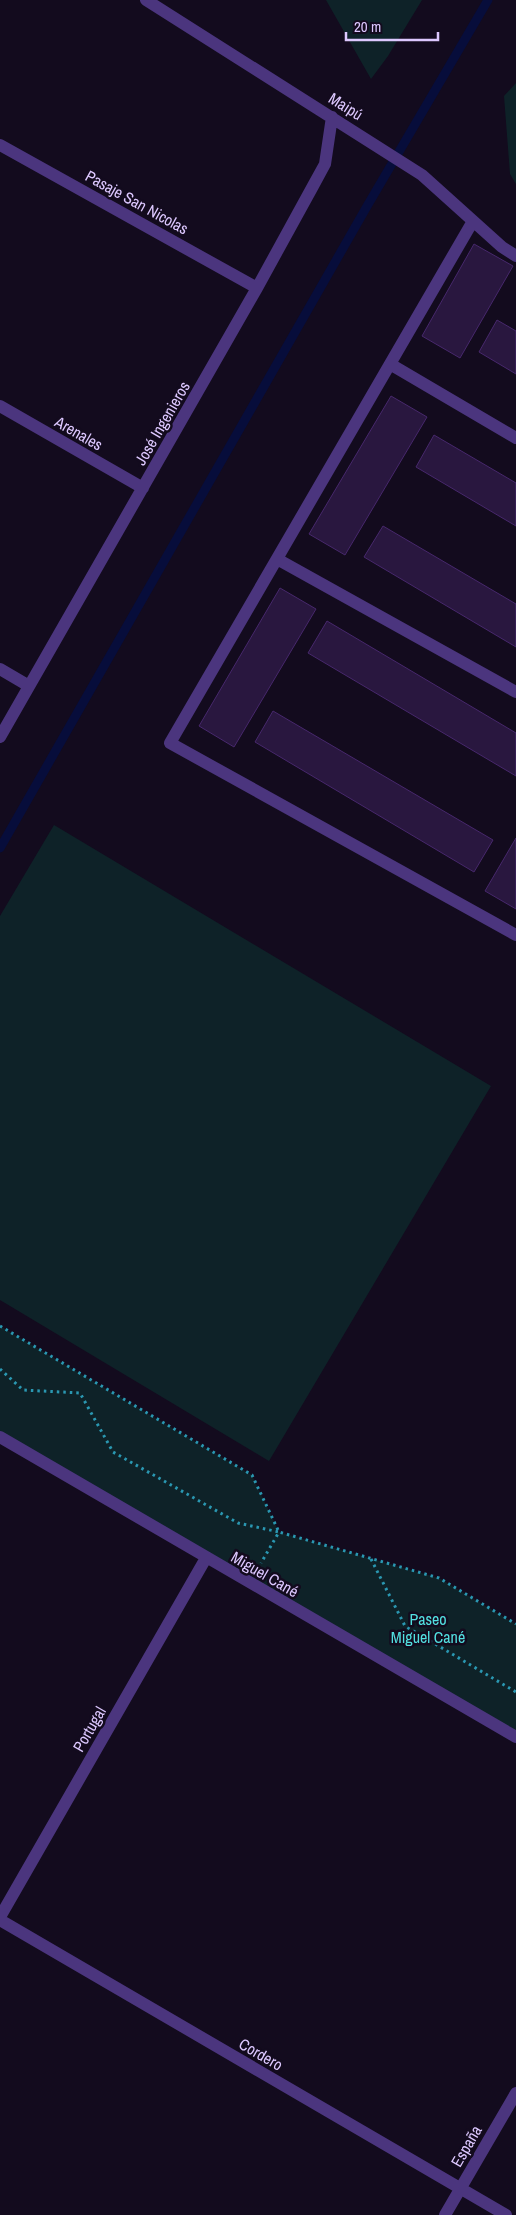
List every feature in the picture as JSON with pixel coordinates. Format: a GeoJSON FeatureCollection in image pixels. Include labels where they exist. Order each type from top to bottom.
{"type":"FeatureCollection","features":[{"type":"Feature","properties":{"kind":"street","name":"Maipú"},"geometry":{"type":"LineString","coordinates":[[146,0],[422,175],[502,247],[516,256]]}},
{"type":"Feature","properties":{"kind":"street","name":"José Ingenieros"},"geometry":{"type":"LineString","coordinates":[[0,737],[257,288],[325,164],[332,117]]}},
{"type":"Feature","properties":{"kind":"street","name":"Pasaje San Nicolas"},"geometry":{"type":"LineString","coordinates":[[0,145],[257,288]]}},
{"type":"Feature","properties":{"kind":"street"},"geometry":{"type":"LineString","coordinates":[[472,221],[170,743],[516,935]]}},
{"type":"Feature","properties":{"kind":"street"},"geometry":{"type":"LineString","coordinates":[[390,364],[516,438]]}},
{"type":"Feature","properties":{"kind":"street","name":"Arenales"},"geometry":{"type":"LineString","coordinates":[[0,406],[143,488]]}},
{"type":"Feature","properties":{"kind":"street"},"geometry":{"type":"LineString","coordinates":[[277,559],[516,692]]}},
{"type":"Feature","properties":{"kind":"street"},"geometry":{"type":"LineString","coordinates":[[0,669],[29,686]]}},
{"type":"Feature","properties":{"kind":"street","name":"Miguel Cané"},"geometry":{"type":"LineString","coordinates":[[0,1437],[516,1737]]}},
{"type":"Feature","properties":{"kind":"street","name":"Portugal"},"geometry":{"type":"LineString","coordinates":[[0,1919],[206,1558]]}},
{"type":"Feature","properties":{"kind":"street","name":"Cordero"},"geometry":{"type":"LineString","coordinates":[[0,1919],[506,2215]]}},
{"type":"Feature","properties":{"kind":"street","name":"España"},"geometry":{"type":"LineString","coordinates":[[445,2215],[516,2094]]}},
{"type":"Feature","properties":{"kind":"path"},"geometry":{"type":"LineString","coordinates":[[0,1326],[252,1475],[279,1532]]}},
{"type":"Feature","properties":{"kind":"path"},"geometry":{"type":"LineString","coordinates":[[0,1370],[23,1390],[80,1393],[113,1452],[238,1523],[279,1532],[439,1578],[516,1624]]}},
{"type":"Feature","properties":{"kind":"path"},"geometry":{"type":"LineString","coordinates":[[249,1583],[279,1532]]}},
{"type":"Feature","properties":{"kind":"path"},"geometry":{"type":"LineString","coordinates":[[371,1558],[404,1626],[516,1692]]}},
{"type":"Feature","properties":{"kind":"green space"},"geometry":{"type":"Polygon","coordinates":[[[326,0],[422,0],[388,56],[371,79],[326,0]]]}},
{"type":"Feature","properties":{"kind":"green space"},"geometry":{"type":"Polygon","coordinates":[[[516,83],[516,184],[510,174],[504,96],[516,83]]]}},
{"type":"Feature","properties":{"kind":"green space"},"geometry":{"type":"Polygon","coordinates":[[[54,825],[491,1086],[269,1461],[0,1300],[0,916],[54,825]]]}},
{"type":"Feature","properties":{"kind":"green space","name":"Paseo Miguel Cané"},"geometry":{"type":"Polygon","coordinates":[[[0,1326],[252,1475],[279,1532],[439,1578],[516,1624],[516,1735],[0,1435],[0,1326]]]}},
{"type":"Feature","properties":{"kind":"building"},"geometry":{"type":"Polygon","coordinates":[[[474,244],[513,266],[460,358],[422,336],[474,244]]]}},
{"type":"Feature","properties":{"kind":"building"},"geometry":{"type":"Polygon","coordinates":[[[497,320],[516,331],[516,374],[479,352],[497,320]]]}},
{"type":"Feature","properties":{"kind":"building"},"geometry":{"type":"Polygon","coordinates":[[[391,396],[427,417],[345,555],[309,534],[391,396]]]}},
{"type":"Feature","properties":{"kind":"building"},"geometry":{"type":"Polygon","coordinates":[[[434,435],[516,483],[516,526],[416,467],[434,435]]]}},
{"type":"Feature","properties":{"kind":"building"},"geometry":{"type":"Polygon","coordinates":[[[383,526],[516,604],[516,647],[364,557],[383,526]]]}},
{"type":"Feature","properties":{"kind":"building"},"geometry":{"type":"Polygon","coordinates":[[[280,588],[316,609],[234,747],[199,726],[280,588]]]}},
{"type":"Feature","properties":{"kind":"building"},"geometry":{"type":"Polygon","coordinates":[[[327,621],[516,733],[516,776],[308,653],[327,621]]]}},
{"type":"Feature","properties":{"kind":"building"},"geometry":{"type":"Polygon","coordinates":[[[273,711],[493,840],[474,872],[255,742],[273,711]]]}},
{"type":"Feature","properties":{"kind":"building"},"geometry":{"type":"Polygon","coordinates":[[[516,838],[516,909],[485,891],[516,838]]]}},
{"type":"Feature","properties":{"kind":"waterway"},"geometry":{"type":"LineString","coordinates":[[0,848],[366,208],[488,0]]}}]}
